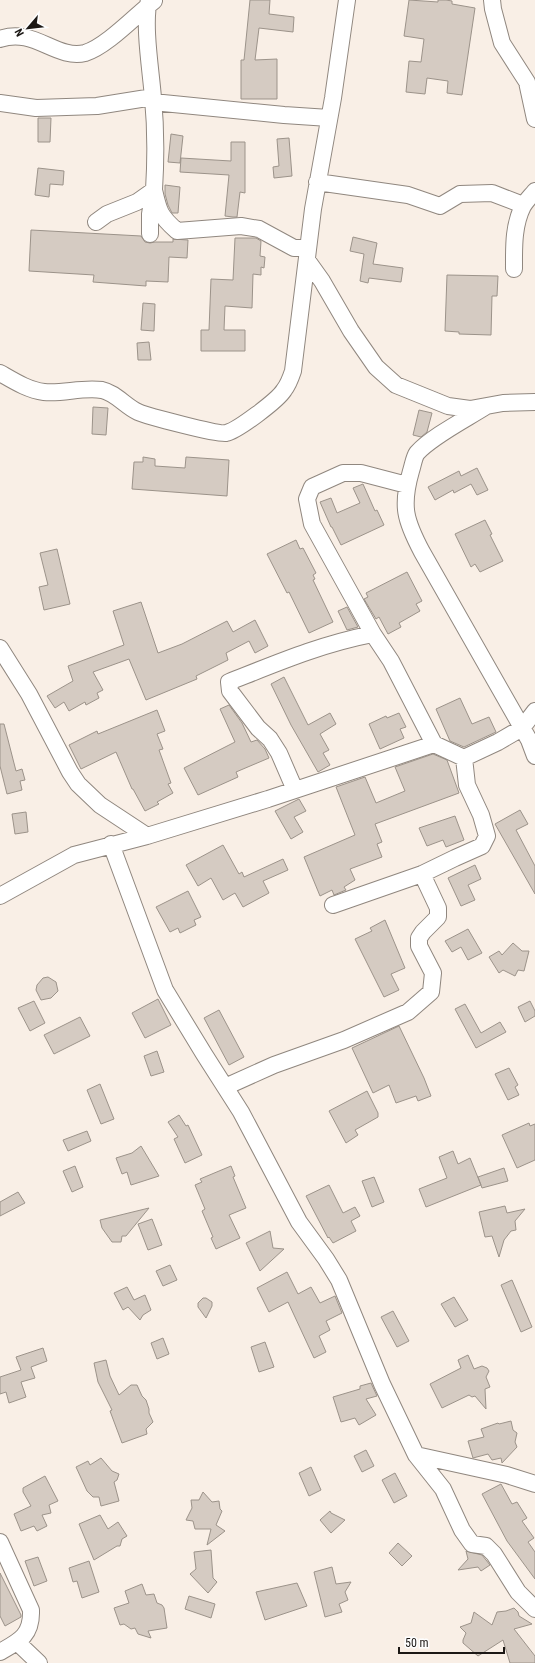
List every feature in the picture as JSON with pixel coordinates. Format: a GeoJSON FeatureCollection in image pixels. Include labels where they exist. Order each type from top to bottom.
{"type":"FeatureCollection","features":[{"type":"Feature","properties":{"kind":"street"},"geometry":{"type":"LineString","coordinates":[[0,373],[23,386],[44,392],[86,389],[103,390],[115,396],[138,412],[211,432],[226,433],[238,427],[269,405],[284,391],[293,371],[317,182],[329,118],[347,0]]}},
{"type":"Feature","properties":{"kind":"street"},"geometry":{"type":"LineString","coordinates":[[492,0],[502,43],[531,80],[535,119]]}},
{"type":"Feature","properties":{"kind":"street"},"geometry":{"type":"LineString","coordinates":[[0,39],[8,36],[22,36],[70,54],[86,52],[102,44],[151,2]]}},
{"type":"Feature","properties":{"kind":"street"},"geometry":{"type":"LineString","coordinates":[[150,234],[150,214],[154,190],[156,142],[148,38],[151,2]]}},
{"type":"Feature","properties":{"kind":"street"},"geometry":{"type":"LineString","coordinates":[[0,103],[36,108],[96,106],[153,99],[284,115],[329,118]]}},
{"type":"Feature","properties":{"kind":"street"},"geometry":{"type":"LineString","coordinates":[[317,182],[408,195],[440,206],[460,194],[492,193],[523,205]]}},
{"type":"Feature","properties":{"kind":"street"},"geometry":{"type":"LineString","coordinates":[[96,222],[107,214],[136,202],[154,190]]}},
{"type":"Feature","properties":{"kind":"street"},"geometry":{"type":"LineString","coordinates":[[154,190],[158,211],[177,231],[241,226],[259,230],[308,254],[351,331],[376,367],[396,385],[448,406],[470,409],[503,403],[535,402]]}},
{"type":"Feature","properties":{"kind":"street"},"geometry":{"type":"LineString","coordinates":[[514,269],[514,244],[516,229],[523,205],[535,191]]}},
{"type":"Feature","properties":{"kind":"street"},"geometry":{"type":"LineString","coordinates":[[485,407],[437,436],[416,454],[407,485],[406,510],[410,529],[522,728],[535,756]]}},
{"type":"Feature","properties":{"kind":"street"},"geometry":{"type":"LineString","coordinates":[[407,485],[361,473],[343,473],[312,488],[307,499],[312,524],[373,634],[390,661],[434,744],[464,758]]}},
{"type":"Feature","properties":{"kind":"street"},"geometry":{"type":"LineString","coordinates":[[295,790],[279,753],[270,739],[258,728],[230,691],[229,682],[313,649],[351,638],[373,634]]}},
{"type":"Feature","properties":{"kind":"street"},"geometry":{"type":"LineString","coordinates":[[0,648],[29,694],[70,772],[78,784],[100,804],[147,836]]}},
{"type":"Feature","properties":{"kind":"street"},"geometry":{"type":"LineString","coordinates":[[464,758],[498,742],[522,728],[535,711]]}},
{"type":"Feature","properties":{"kind":"street"},"geometry":{"type":"LineString","coordinates":[[0,896],[74,855],[111,844],[147,836],[295,790],[434,744]]}},
{"type":"Feature","properties":{"kind":"street"},"geometry":{"type":"LineString","coordinates":[[333,906],[422,874],[482,846],[487,836],[481,815],[467,785],[464,758]]}},
{"type":"Feature","properties":{"kind":"street"},"geometry":{"type":"LineString","coordinates":[[111,844],[165,990],[241,1112],[299,1222],[326,1259],[339,1280],[382,1384],[416,1455],[442,1489],[462,1530],[472,1544],[486,1546],[494,1554],[518,1592],[535,1609]]}},
{"type":"Feature","properties":{"kind":"street"},"geometry":{"type":"LineString","coordinates":[[225,1087],[274,1066],[344,1040],[408,1012],[431,992],[433,973],[420,946],[419,938],[438,916],[438,908],[422,874]]}},
{"type":"Feature","properties":{"kind":"street"},"geometry":{"type":"LineString","coordinates":[[416,1455],[507,1475],[535,1484]]}},
{"type":"Feature","properties":{"kind":"street"},"geometry":{"type":"LineString","coordinates":[[0,1542],[31,1610],[32,1622],[18,1643],[0,1652]]}},
{"type":"Feature","properties":{"kind":"street"},"geometry":{"type":"LineString","coordinates":[[18,1643],[39,1663]]}},
{"type":"Feature","properties":{"kind":"building"},"geometry":{"type":"Polygon","coordinates":[[[250,0],[270,0],[269,14],[294,17],[293,32],[259,28],[255,60],[277,59],[277,99],[241,99],[241,60],[244,60],[250,0]]]}},
{"type":"Feature","properties":{"kind":"building"},"geometry":{"type":"Polygon","coordinates":[[[409,0],[438,2],[438,0],[446,0],[452,1],[452,4],[475,8],[462,95],[447,93],[448,81],[427,78],[425,94],[406,92],[409,61],[421,62],[424,39],[404,36],[409,0]]]}},
{"type":"Feature","properties":{"kind":"building"},"geometry":{"type":"Polygon","coordinates":[[[38,118],[51,118],[50,142],[38,142],[38,118]]]}},
{"type":"Feature","properties":{"kind":"building"},"geometry":{"type":"Polygon","coordinates":[[[171,134],[183,136],[180,163],[168,162],[171,134]]]}},
{"type":"Feature","properties":{"kind":"building"},"geometry":{"type":"Polygon","coordinates":[[[289,138],[292,176],[274,178],[273,167],[279,166],[277,139],[289,138]]]}},
{"type":"Feature","properties":{"kind":"building"},"geometry":{"type":"Polygon","coordinates":[[[231,142],[245,142],[245,193],[240,192],[237,217],[225,216],[229,175],[180,172],[181,158],[231,161],[231,142]]]}},
{"type":"Feature","properties":{"kind":"building"},"geometry":{"type":"Polygon","coordinates":[[[38,168],[64,171],[63,185],[50,184],[49,197],[35,195],[38,168]]]}},
{"type":"Feature","properties":{"kind":"building"},"geometry":{"type":"Polygon","coordinates":[[[165,185],[180,187],[178,213],[172,213],[168,205],[165,194],[165,185]]]}},
{"type":"Feature","properties":{"kind":"building"},"geometry":{"type":"Polygon","coordinates":[[[31,230],[141,236],[145,242],[150,243],[173,242],[173,239],[188,240],[187,258],[169,257],[168,282],[146,281],[146,286],[93,282],[94,275],[29,271],[31,230]]]}},
{"type":"Feature","properties":{"kind":"building"},"geometry":{"type":"Polygon","coordinates":[[[353,237],[377,243],[373,264],[403,268],[401,282],[369,278],[368,283],[360,281],[364,254],[350,251],[353,237]]]}},
{"type":"Feature","properties":{"kind":"building"},"geometry":{"type":"Polygon","coordinates":[[[235,238],[256,238],[261,241],[260,256],[265,257],[264,268],[261,267],[261,275],[253,274],[252,308],[225,306],[224,330],[245,330],[245,351],[201,351],[201,330],[209,330],[211,279],[233,280],[235,238]]]}},
{"type":"Feature","properties":{"kind":"building"},"geometry":{"type":"Polygon","coordinates":[[[447,275],[498,276],[497,296],[492,296],[491,335],[459,334],[459,332],[445,331],[447,275]]]}},
{"type":"Feature","properties":{"kind":"building"},"geometry":{"type":"Polygon","coordinates":[[[143,303],[155,304],[154,331],[141,330],[143,303]]]}},
{"type":"Feature","properties":{"kind":"building"},"geometry":{"type":"Polygon","coordinates":[[[149,342],[151,360],[138,360],[137,343],[149,342]]]}},
{"type":"Feature","properties":{"kind":"building"},"geometry":{"type":"Polygon","coordinates":[[[93,407],[108,408],[106,435],[92,434],[93,407]]]}},
{"type":"Feature","properties":{"kind":"building"},"geometry":{"type":"Polygon","coordinates":[[[419,410],[432,413],[427,432],[421,437],[413,435],[419,410]]]}},
{"type":"Feature","properties":{"kind":"building"},"geometry":{"type":"Polygon","coordinates":[[[143,457],[155,459],[155,466],[185,468],[186,457],[229,460],[227,496],[132,489],[134,462],[143,462],[143,457]]]}},
{"type":"Feature","properties":{"kind":"building"},"geometry":{"type":"Polygon","coordinates":[[[477,468],[488,490],[477,495],[471,484],[454,493],[453,490],[435,500],[428,487],[459,471],[461,476],[477,468]]]}},
{"type":"Feature","properties":{"kind":"building"},"geometry":{"type":"Polygon","coordinates":[[[363,484],[375,511],[377,510],[384,525],[341,545],[320,502],[331,498],[337,513],[360,503],[353,488],[363,484]]]}},
{"type":"Feature","properties":{"kind":"building"},"geometry":{"type":"Polygon","coordinates":[[[485,520],[492,534],[490,535],[503,561],[480,572],[475,564],[471,567],[455,534],[485,520]]]}},
{"type":"Feature","properties":{"kind":"building"},"geometry":{"type":"Polygon","coordinates":[[[296,540],[300,549],[303,548],[316,573],[313,575],[315,579],[313,580],[333,622],[309,633],[289,592],[287,593],[267,554],[296,540]]]}},
{"type":"Feature","properties":{"kind":"building"},"geometry":{"type":"Polygon","coordinates":[[[57,549],[70,604],[44,610],[39,587],[48,585],[40,553],[57,549]]]}},
{"type":"Feature","properties":{"kind":"building"},"geometry":{"type":"Polygon","coordinates":[[[407,572],[422,601],[416,604],[420,611],[399,623],[401,627],[388,634],[379,617],[376,619],[364,599],[368,597],[366,593],[407,572]]]}},
{"type":"Feature","properties":{"kind":"building"},"geometry":{"type":"Polygon","coordinates":[[[141,602],[158,653],[182,644],[227,621],[233,632],[255,620],[268,646],[255,653],[249,641],[226,653],[228,660],[196,676],[197,679],[146,700],[129,659],[93,672],[103,690],[97,693],[99,698],[86,705],[85,702],[69,711],[64,702],[55,708],[47,696],[73,681],[68,666],[124,645],[113,611],[141,602]]]}},
{"type":"Feature","properties":{"kind":"building"},"geometry":{"type":"Polygon","coordinates":[[[347,607],[358,627],[347,630],[338,611],[347,607]]]}},
{"type":"Feature","properties":{"kind":"building"},"geometry":{"type":"Polygon","coordinates":[[[284,677],[308,725],[330,713],[336,724],[320,734],[329,750],[323,753],[330,765],[318,772],[291,725],[271,684],[284,677]]]}},
{"type":"Feature","properties":{"kind":"building"},"geometry":{"type":"Polygon","coordinates":[[[460,698],[472,724],[489,717],[496,732],[464,747],[450,741],[436,709],[460,698]]]}},
{"type":"Feature","properties":{"kind":"building"},"geometry":{"type":"Polygon","coordinates":[[[229,705],[242,723],[251,742],[257,740],[265,749],[269,758],[236,772],[238,777],[198,795],[184,768],[235,742],[220,709],[229,705]]]}},
{"type":"Feature","properties":{"kind":"building"},"geometry":{"type":"Polygon","coordinates":[[[157,710],[165,731],[157,734],[163,749],[159,750],[171,783],[168,784],[173,793],[157,802],[159,804],[145,811],[132,789],[116,752],[81,769],[69,745],[97,731],[98,734],[157,710]]]}},
{"type":"Feature","properties":{"kind":"building"},"geometry":{"type":"Polygon","coordinates":[[[399,713],[406,727],[400,729],[404,738],[380,749],[369,724],[386,716],[387,718],[399,713]]]}},
{"type":"Feature","properties":{"kind":"building"},"geometry":{"type":"Polygon","coordinates":[[[0,724],[4,724],[16,771],[22,769],[25,780],[20,781],[22,790],[7,794],[0,766],[0,724]]]}},
{"type":"Feature","properties":{"kind":"building"},"geometry":{"type":"Polygon","coordinates":[[[433,754],[447,760],[459,793],[375,824],[382,842],[377,844],[382,857],[350,869],[355,880],[344,887],[346,890],[334,895],[332,890],[320,896],[304,857],[355,835],[336,787],[365,777],[376,803],[405,791],[395,767],[433,754]]]}},
{"type":"Feature","properties":{"kind":"building"},"geometry":{"type":"Polygon","coordinates":[[[299,799],[306,811],[294,817],[303,832],[291,839],[275,811],[299,799]]]}},
{"type":"Feature","properties":{"kind":"building"},"geometry":{"type":"Polygon","coordinates":[[[520,810],[528,824],[516,830],[535,866],[535,894],[495,824],[520,810]]]}},
{"type":"Feature","properties":{"kind":"building"},"geometry":{"type":"Polygon","coordinates":[[[26,812],[28,832],[15,834],[12,814],[26,812]]]}},
{"type":"Feature","properties":{"kind":"building"},"geometry":{"type":"Polygon","coordinates":[[[455,816],[464,840],[446,847],[443,840],[427,846],[419,828],[455,816]]]}},
{"type":"Feature","properties":{"kind":"building"},"geometry":{"type":"Polygon","coordinates":[[[223,845],[239,874],[242,872],[244,877],[283,859],[288,870],[263,881],[269,893],[243,907],[235,893],[223,900],[211,878],[198,886],[186,865],[223,845]]]}},
{"type":"Feature","properties":{"kind":"building"},"geometry":{"type":"Polygon","coordinates":[[[475,865],[481,879],[468,885],[475,900],[461,906],[448,878],[475,865]]]}},
{"type":"Feature","properties":{"kind":"building"},"geometry":{"type":"Polygon","coordinates":[[[188,891],[201,917],[194,920],[196,925],[180,933],[178,928],[170,932],[156,907],[188,891]]]}},
{"type":"Feature","properties":{"kind":"building"},"geometry":{"type":"Polygon","coordinates":[[[385,920],[405,968],[391,974],[399,990],[384,997],[355,939],[372,931],[370,928],[385,920]]]}},
{"type":"Feature","properties":{"kind":"building"},"geometry":{"type":"Polygon","coordinates":[[[468,929],[482,953],[468,960],[461,947],[452,952],[445,941],[468,929]]]}},
{"type":"Feature","properties":{"kind":"building"},"geometry":{"type":"Polygon","coordinates":[[[513,943],[522,951],[529,951],[524,971],[518,970],[515,976],[503,970],[499,973],[489,957],[499,951],[502,955],[513,943]]]}},
{"type":"Feature","properties":{"kind":"building"},"geometry":{"type":"Polygon","coordinates":[[[48,977],[56,982],[58,991],[51,998],[41,1000],[36,990],[37,985],[43,978],[48,977]]]}},
{"type":"Feature","properties":{"kind":"building"},"geometry":{"type":"Polygon","coordinates":[[[158,999],[171,1025],[145,1038],[132,1013],[158,999]]]}},
{"type":"Feature","properties":{"kind":"building"},"geometry":{"type":"Polygon","coordinates":[[[34,1001],[45,1023],[30,1031],[18,1008],[34,1001]]]}},
{"type":"Feature","properties":{"kind":"building"},"geometry":{"type":"Polygon","coordinates":[[[530,1001],[535,1011],[535,1016],[525,1022],[518,1007],[530,1001]]]}},
{"type":"Feature","properties":{"kind":"building"},"geometry":{"type":"Polygon","coordinates":[[[465,1004],[481,1033],[500,1022],[506,1032],[476,1048],[455,1009],[465,1004]]]}},
{"type":"Feature","properties":{"kind":"building"},"geometry":{"type":"Polygon","coordinates":[[[219,1010],[244,1057],[229,1065],[204,1018],[219,1010]]]}},
{"type":"Feature","properties":{"kind":"building"},"geometry":{"type":"Polygon","coordinates":[[[80,1017],[90,1036],[54,1054],[44,1035],[80,1017]]]}},
{"type":"Feature","properties":{"kind":"building"},"geometry":{"type":"Polygon","coordinates":[[[399,1026],[431,1096],[418,1101],[416,1096],[396,1103],[389,1085],[373,1093],[352,1048],[399,1026]]]}},
{"type":"Feature","properties":{"kind":"building"},"geometry":{"type":"Polygon","coordinates":[[[157,1051],[164,1072],[151,1076],[144,1056],[157,1051]]]}},
{"type":"Feature","properties":{"kind":"building"},"geometry":{"type":"Polygon","coordinates":[[[509,1068],[518,1085],[515,1087],[519,1095],[508,1100],[495,1074],[509,1068]]]}},
{"type":"Feature","properties":{"kind":"building"},"geometry":{"type":"Polygon","coordinates":[[[100,1084],[114,1119],[101,1124],[87,1090],[100,1084]]]}},
{"type":"Feature","properties":{"kind":"building"},"geometry":{"type":"Polygon","coordinates":[[[367,1091],[378,1113],[378,1117],[355,1130],[358,1135],[346,1143],[329,1111],[367,1091]]]}},
{"type":"Feature","properties":{"kind":"building"},"geometry":{"type":"Polygon","coordinates":[[[179,1115],[186,1126],[188,1125],[202,1155],[185,1163],[174,1139],[178,1137],[168,1122],[179,1115]]]}},
{"type":"Feature","properties":{"kind":"building"},"geometry":{"type":"Polygon","coordinates":[[[529,1123],[530,1126],[535,1124],[535,1160],[517,1168],[502,1135],[529,1123]]]}},
{"type":"Feature","properties":{"kind":"building"},"geometry":{"type":"Polygon","coordinates":[[[87,1131],[91,1141],[68,1151],[63,1140],[87,1131]]]}},
{"type":"Feature","properties":{"kind":"building"},"geometry":{"type":"Polygon","coordinates":[[[141,1146],[159,1176],[131,1185],[127,1172],[122,1174],[116,1158],[132,1153],[141,1146]]]}},
{"type":"Feature","properties":{"kind":"building"},"geometry":{"type":"Polygon","coordinates":[[[453,1151],[458,1164],[470,1158],[481,1185],[426,1207],[419,1189],[447,1178],[439,1157],[453,1151]]]}},
{"type":"Feature","properties":{"kind":"building"},"geometry":{"type":"Polygon","coordinates":[[[75,1166],[83,1187],[72,1192],[63,1171],[75,1166]]]}},
{"type":"Feature","properties":{"kind":"building"},"geometry":{"type":"Polygon","coordinates":[[[231,1166],[235,1176],[233,1177],[246,1208],[229,1215],[240,1238],[216,1249],[211,1238],[213,1237],[202,1211],[205,1209],[195,1185],[202,1182],[200,1179],[231,1166]]]}},
{"type":"Feature","properties":{"kind":"building"},"geometry":{"type":"Polygon","coordinates":[[[504,1168],[508,1181],[482,1188],[478,1177],[504,1168]]]}},
{"type":"Feature","properties":{"kind":"building"},"geometry":{"type":"Polygon","coordinates":[[[374,1177],[384,1202],[372,1207],[362,1181],[374,1177]]]}},
{"type":"Feature","properties":{"kind":"building"},"geometry":{"type":"Polygon","coordinates":[[[329,1185],[343,1213],[355,1207],[360,1216],[351,1221],[356,1231],[333,1243],[329,1237],[328,1238],[306,1196],[329,1185]]]}},
{"type":"Feature","properties":{"kind":"building"},"geometry":{"type":"Polygon","coordinates":[[[18,1192],[25,1203],[0,1216],[0,1202],[18,1192]]]}},
{"type":"Feature","properties":{"kind":"building"},"geometry":{"type":"Polygon","coordinates":[[[505,1206],[507,1213],[525,1209],[515,1221],[516,1230],[511,1231],[504,1240],[499,1257],[492,1236],[485,1237],[479,1212],[505,1206]]]}},
{"type":"Feature","properties":{"kind":"building"},"geometry":{"type":"Polygon","coordinates":[[[149,1208],[126,1236],[122,1236],[121,1242],[112,1242],[102,1228],[100,1220],[149,1208]]]}},
{"type":"Feature","properties":{"kind":"building"},"geometry":{"type":"Polygon","coordinates":[[[152,1219],[162,1245],[148,1250],[138,1224],[152,1219]]]}},
{"type":"Feature","properties":{"kind":"building"},"geometry":{"type":"Polygon","coordinates":[[[270,1231],[273,1248],[284,1249],[260,1271],[246,1243],[270,1231]]]}},
{"type":"Feature","properties":{"kind":"building"},"geometry":{"type":"Polygon","coordinates":[[[170,1265],[177,1280],[163,1286],[156,1271],[170,1265]]]}},
{"type":"Feature","properties":{"kind":"building"},"geometry":{"type":"Polygon","coordinates":[[[287,1272],[298,1294],[311,1287],[320,1303],[335,1296],[342,1313],[326,1321],[330,1330],[319,1336],[326,1352],[314,1358],[288,1302],[269,1312],[257,1288],[287,1272]]]}},
{"type":"Feature","properties":{"kind":"building"},"geometry":{"type":"Polygon","coordinates":[[[512,1280],[532,1327],[521,1332],[501,1285],[512,1280]]]}},
{"type":"Feature","properties":{"kind":"building"},"geometry":{"type":"Polygon","coordinates":[[[127,1287],[134,1300],[145,1295],[151,1310],[143,1315],[140,1320],[128,1307],[123,1310],[114,1293],[127,1287]]]}},
{"type":"Feature","properties":{"kind":"building"},"geometry":{"type":"Polygon","coordinates":[[[454,1297],[468,1320],[455,1327],[441,1304],[454,1297]]]}},
{"type":"Feature","properties":{"kind":"building"},"geometry":{"type":"Polygon","coordinates":[[[203,1298],[206,1298],[212,1302],[212,1306],[206,1318],[198,1307],[198,1303],[203,1298]]]}},
{"type":"Feature","properties":{"kind":"building"},"geometry":{"type":"Polygon","coordinates":[[[393,1311],[409,1341],[397,1347],[381,1317],[393,1311]]]}},
{"type":"Feature","properties":{"kind":"building"},"geometry":{"type":"Polygon","coordinates":[[[163,1338],[169,1354],[157,1359],[151,1343],[163,1338]]]}},
{"type":"Feature","properties":{"kind":"building"},"geometry":{"type":"Polygon","coordinates":[[[265,1342],[274,1367],[259,1372],[251,1347],[265,1342]]]}},
{"type":"Feature","properties":{"kind":"building"},"geometry":{"type":"Polygon","coordinates":[[[43,1348],[47,1361],[31,1367],[35,1378],[21,1382],[26,1397],[9,1403],[6,1392],[0,1394],[0,1377],[21,1370],[16,1357],[43,1348]]]}},
{"type":"Feature","properties":{"kind":"building"},"geometry":{"type":"Polygon","coordinates":[[[468,1355],[474,1369],[482,1366],[487,1368],[489,1371],[486,1377],[490,1387],[485,1389],[486,1409],[475,1396],[472,1397],[469,1395],[442,1408],[430,1384],[461,1368],[458,1360],[468,1355]]]}},
{"type":"Feature","properties":{"kind":"building"},"geometry":{"type":"Polygon","coordinates":[[[106,1360],[110,1376],[119,1395],[131,1385],[137,1385],[142,1396],[146,1400],[153,1422],[146,1429],[147,1434],[122,1443],[110,1411],[112,1410],[98,1382],[94,1363],[106,1360]]]}},
{"type":"Feature","properties":{"kind":"building"},"geometry":{"type":"Polygon","coordinates":[[[371,1383],[377,1396],[366,1399],[376,1415],[359,1425],[355,1418],[341,1422],[333,1397],[360,1389],[360,1386],[371,1383]]]}},
{"type":"Feature","properties":{"kind":"building"},"geometry":{"type":"Polygon","coordinates":[[[511,1421],[513,1430],[517,1433],[515,1442],[517,1447],[502,1463],[501,1458],[492,1460],[488,1454],[473,1458],[468,1441],[484,1437],[481,1429],[498,1423],[511,1421]]]}},
{"type":"Feature","properties":{"kind":"building"},"geometry":{"type":"Polygon","coordinates":[[[366,1450],[374,1466],[362,1472],[354,1456],[366,1450]]]}},
{"type":"Feature","properties":{"kind":"building"},"geometry":{"type":"Polygon","coordinates":[[[101,1458],[112,1471],[119,1474],[117,1480],[114,1482],[119,1501],[101,1506],[99,1497],[93,1497],[87,1491],[76,1467],[88,1461],[90,1465],[101,1458]]]}},
{"type":"Feature","properties":{"kind":"building"},"geometry":{"type":"Polygon","coordinates":[[[311,1467],[321,1490],[309,1496],[299,1473],[311,1467]]]}},
{"type":"Feature","properties":{"kind":"building"},"geometry":{"type":"Polygon","coordinates":[[[395,1473],[407,1496],[394,1503],[382,1480],[395,1473]]]}},
{"type":"Feature","properties":{"kind":"building"},"geometry":{"type":"Polygon","coordinates":[[[45,1476],[58,1501],[49,1505],[51,1513],[42,1515],[47,1526],[37,1531],[34,1526],[21,1531],[14,1514],[31,1506],[23,1492],[23,1488],[45,1476]]]}},
{"type":"Feature","properties":{"kind":"building"},"geometry":{"type":"Polygon","coordinates":[[[501,1484],[512,1504],[517,1502],[527,1518],[522,1521],[534,1538],[528,1542],[535,1552],[535,1579],[507,1541],[482,1494],[501,1484]]]}},
{"type":"Feature","properties":{"kind":"building"},"geometry":{"type":"Polygon","coordinates":[[[203,1492],[212,1502],[219,1501],[220,1509],[222,1511],[216,1525],[225,1531],[207,1545],[211,1529],[195,1529],[193,1521],[186,1520],[192,1508],[191,1500],[199,1500],[203,1492]]]}},
{"type":"Feature","properties":{"kind":"building"},"geometry":{"type":"Polygon","coordinates":[[[330,1511],[331,1513],[345,1520],[331,1533],[320,1520],[330,1511]]]}},
{"type":"Feature","properties":{"kind":"building"},"geometry":{"type":"Polygon","coordinates":[[[100,1515],[108,1529],[118,1522],[127,1536],[122,1539],[120,1546],[117,1546],[94,1560],[79,1524],[100,1515]]]}},
{"type":"Feature","properties":{"kind":"building"},"geometry":{"type":"Polygon","coordinates":[[[398,1543],[412,1556],[402,1566],[389,1553],[398,1543]]]}},
{"type":"Feature","properties":{"kind":"building"},"geometry":{"type":"Polygon","coordinates":[[[211,1550],[213,1578],[217,1582],[208,1593],[190,1574],[196,1569],[194,1552],[211,1550]]]}},
{"type":"Feature","properties":{"kind":"building"},"geometry":{"type":"Polygon","coordinates":[[[466,1551],[482,1555],[490,1565],[481,1571],[478,1567],[458,1570],[468,1559],[466,1551]]]}},
{"type":"Feature","properties":{"kind":"building"},"geometry":{"type":"Polygon","coordinates":[[[38,1557],[47,1581],[34,1586],[25,1561],[38,1557]]]}},
{"type":"Feature","properties":{"kind":"building"},"geometry":{"type":"Polygon","coordinates":[[[89,1561],[99,1592],[82,1598],[77,1581],[73,1582],[69,1568],[89,1561]]]}},
{"type":"Feature","properties":{"kind":"building"},"geometry":{"type":"Polygon","coordinates":[[[332,1567],[336,1584],[351,1582],[345,1592],[348,1600],[339,1604],[342,1612],[325,1617],[314,1572],[332,1567]]]}},
{"type":"Feature","properties":{"kind":"building"},"geometry":{"type":"Polygon","coordinates":[[[0,1573],[21,1615],[21,1617],[5,1626],[0,1616],[0,1573]]]}},
{"type":"Feature","properties":{"kind":"building"},"geometry":{"type":"Polygon","coordinates":[[[297,1583],[307,1606],[265,1620],[256,1592],[297,1583]]]}},
{"type":"Feature","properties":{"kind":"building"},"geometry":{"type":"Polygon","coordinates":[[[142,1584],[146,1595],[154,1594],[157,1603],[162,1605],[164,1608],[167,1628],[148,1631],[151,1638],[138,1634],[135,1628],[131,1629],[124,1624],[120,1625],[114,1608],[129,1603],[125,1591],[142,1584]]]}},
{"type":"Feature","properties":{"kind":"building"},"geometry":{"type":"Polygon","coordinates":[[[189,1596],[215,1604],[211,1618],[185,1609],[189,1596]]]}},
{"type":"Feature","properties":{"kind":"building"},"geometry":{"type":"Polygon","coordinates":[[[514,1608],[518,1612],[519,1616],[532,1624],[514,1629],[535,1656],[535,1663],[510,1663],[503,1640],[478,1656],[463,1643],[466,1633],[460,1627],[471,1623],[474,1612],[492,1625],[497,1612],[514,1608]]]}}]}
